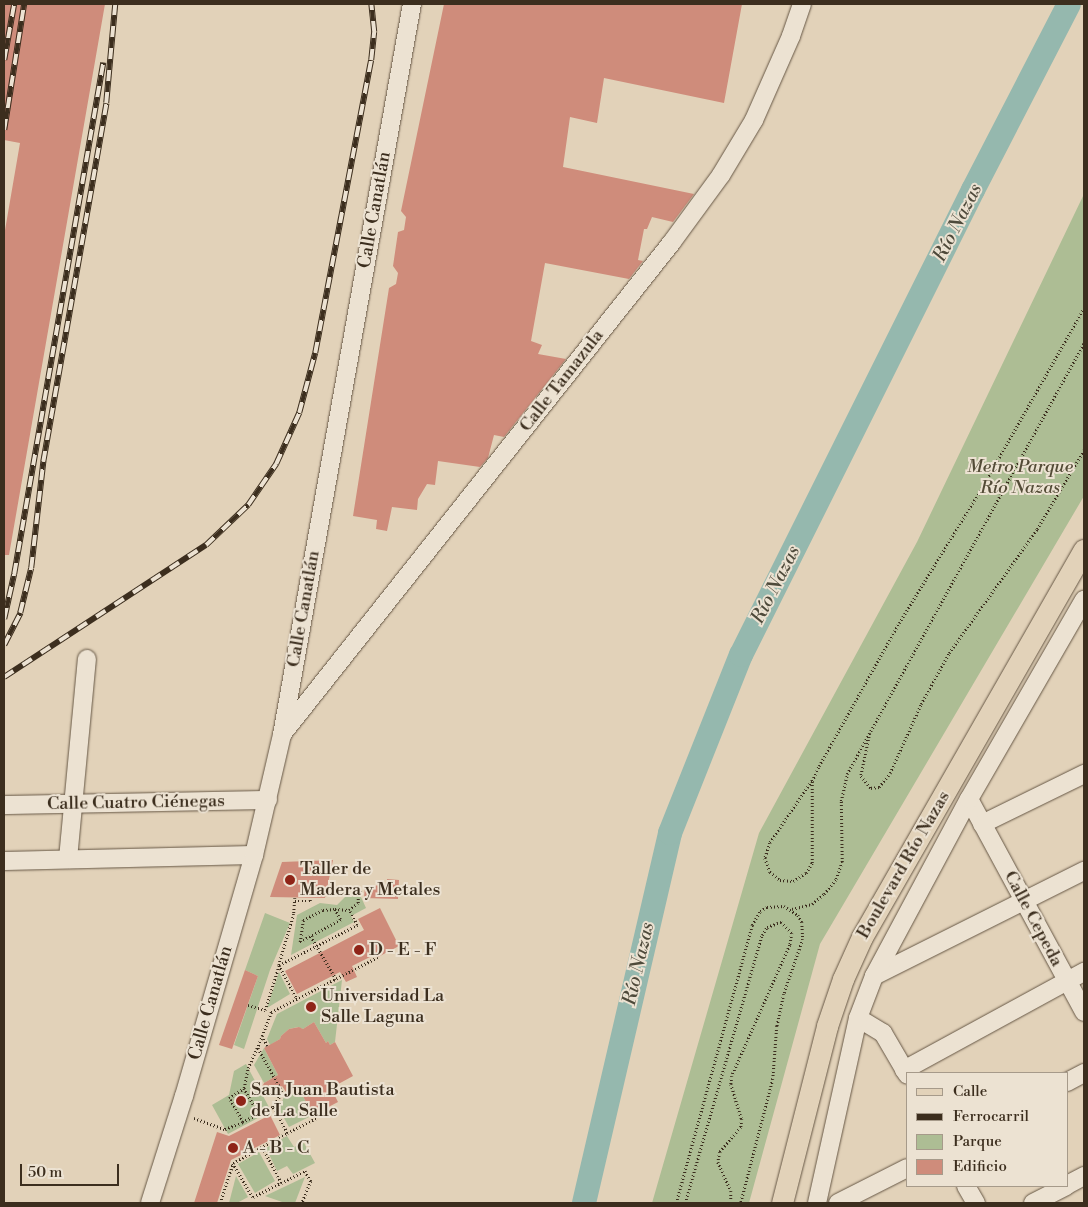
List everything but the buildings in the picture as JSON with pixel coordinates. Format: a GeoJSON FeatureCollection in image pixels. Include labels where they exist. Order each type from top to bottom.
{"type":"FeatureCollection","features":[{"type":"Feature","properties":{"kind":"main road","name":"Boulevard Río Nazas"},"geometry":{"type":"LineString","coordinates":[[782,1203],[826,1026],[858,946],[1084,550]]}},
{"type":"Feature","properties":{"kind":"street","name":"Calle Canatlán"},"geometry":{"type":"LineString","coordinates":[[150,1203],[184,1096],[254,855],[268,800],[282,735],[412,4]]}},
{"type":"Feature","properties":{"kind":"street","name":"Calle Tamazula"},"geometry":{"type":"LineString","coordinates":[[282,735],[672,242],[721,175],[754,120],[791,36],[802,4]]}},
{"type":"Feature","properties":{"kind":"street","name":"Boulevard Río Nazas"},"geometry":{"type":"LineString","coordinates":[[817,1203],[858,1018],[874,976],[969,799],[1084,600]]}},
{"type":"Feature","properties":{"kind":"street"},"geometry":{"type":"LineString","coordinates":[[68,859],[87,660]]}},
{"type":"Feature","properties":{"kind":"street"},"geometry":{"type":"LineString","coordinates":[[982,824],[1084,774]]}},
{"type":"Feature","properties":{"kind":"street","name":"Calle Cepeda"},"geometry":{"type":"LineString","coordinates":[[969,799],[1066,982],[1084,1012]]}},
{"type":"Feature","properties":{"kind":"street","name":"Calle Cuatro Ciénegas"},"geometry":{"type":"LineString","coordinates":[[4,805],[268,800]]}},
{"type":"Feature","properties":{"kind":"street"},"geometry":{"type":"LineString","coordinates":[[4,861],[254,855]]}},
{"type":"Feature","properties":{"kind":"street"},"geometry":{"type":"LineString","coordinates":[[874,976],[1084,871]]}},
{"type":"Feature","properties":{"kind":"street"},"geometry":{"type":"LineString","coordinates":[[858,1018],[883,1033],[906,1072],[1084,972]]}},
{"type":"Feature","properties":{"kind":"street"},"geometry":{"type":"LineString","coordinates":[[1068,1081],[1084,1073]]}},
{"type":"Feature","properties":{"kind":"street"},"geometry":{"type":"LineString","coordinates":[[838,1203],[906,1169]]}},
{"type":"Feature","properties":{"kind":"street"},"geometry":{"type":"LineString","coordinates":[[1068,1185],[1084,1176]]}},
{"type":"Feature","properties":{"kind":"street"},"geometry":{"type":"LineString","coordinates":[[967,1187],[976,1203]]}},
{"type":"Feature","properties":{"kind":"street"},"geometry":{"type":"LineString","coordinates":[[1033,1203],[1064,1187]]}},
{"type":"Feature","properties":{"kind":"path"},"geometry":{"type":"LineString","coordinates":[[812,781],[812,863],[806,873],[793,881],[780,880],[770,872],[765,858],[770,843],[812,781],[899,623],[980,492],[1084,308]]}},
{"type":"Feature","properties":{"kind":"path"},"geometry":{"type":"LineString","coordinates":[[792,909],[812,904],[824,894],[836,878],[842,862],[841,801],[847,774],[1084,343]]}},
{"type":"Feature","properties":{"kind":"path"},"geometry":{"type":"LineString","coordinates":[[871,729],[861,776],[871,788],[880,787],[890,773],[922,704],[949,653],[1037,529],[1084,450]]}},
{"type":"Feature","properties":{"kind":"path"},"geometry":{"type":"LineString","coordinates":[[336,909],[341,920],[300,942],[303,920],[323,910],[336,909],[349,910],[358,903],[358,892],[364,892]]}},
{"type":"Feature","properties":{"kind":"path"},"geometry":{"type":"LineString","coordinates":[[265,1010],[294,914],[295,899],[310,901],[310,898]]}},
{"type":"Feature","properties":{"kind":"path"},"geometry":{"type":"LineString","coordinates":[[676,1203],[752,926],[760,911],[768,907],[784,906],[792,909],[802,922],[803,939],[784,994],[777,1026],[773,1079],[742,1203]]}},
{"type":"Feature","properties":{"kind":"path"},"geometry":{"type":"LineString","coordinates":[[279,964],[358,925],[349,910]]}},
{"type":"Feature","properties":{"kind":"path"},"geometry":{"type":"LineString","coordinates":[[685,1203],[762,935],[767,927],[781,922],[792,933],[790,945],[732,1076],[731,1084],[742,1119],[740,1127],[720,1152],[718,1162],[731,1191],[731,1203]]}},
{"type":"Feature","properties":{"kind":"path"},"geometry":{"type":"LineString","coordinates":[[311,936],[336,979]]}},
{"type":"Feature","properties":{"kind":"path"},"geometry":{"type":"LineString","coordinates":[[259,1114],[244,1088],[248,1068],[271,1012],[378,957]]}},
{"type":"Feature","properties":{"kind":"path"},"geometry":{"type":"LineString","coordinates":[[279,964],[297,999]]}},
{"type":"Feature","properties":{"kind":"path"},"geometry":{"type":"LineString","coordinates":[[248,1005],[271,1012]]}},
{"type":"Feature","properties":{"kind":"path"},"geometry":{"type":"LineString","coordinates":[[262,1036],[268,1046]]}},
{"type":"Feature","properties":{"kind":"path"},"geometry":{"type":"LineString","coordinates":[[194,1118],[225,1129],[273,1107],[282,1092],[257,1047]]}},
{"type":"Feature","properties":{"kind":"path"},"geometry":{"type":"LineString","coordinates":[[243,1122],[229,1098],[244,1088]]}},
{"type":"Feature","properties":{"kind":"path"},"geometry":{"type":"LineString","coordinates":[[273,1107],[286,1133]]}},
{"type":"Feature","properties":{"kind":"path"},"geometry":{"type":"LineString","coordinates":[[220,1203],[233,1163],[316,1118]]}},
{"type":"Feature","properties":{"kind":"path"},"geometry":{"type":"LineString","coordinates":[[262,1147],[281,1183]]}},
{"type":"Feature","properties":{"kind":"path"},"geometry":{"type":"LineString","coordinates":[[233,1163],[253,1197],[305,1171],[311,1181],[302,1203]]}},
{"type":"Feature","properties":{"kind":"green space","name":"Metro Parque Río Nazas"},"geometry":{"type":"Polygon","coordinates":[[[1084,194],[1084,496],[820,944],[749,1203],[652,1203],[759,833],[917,542],[1084,194]]]}},
{"type":"Feature","properties":{"kind":"green space"},"geometry":{"type":"Polygon","coordinates":[[[346,896],[361,897],[366,908],[351,916],[354,922],[291,955],[297,915],[320,903],[337,905],[346,896]]]}},
{"type":"Feature","properties":{"kind":"green space"},"geometry":{"type":"Polygon","coordinates":[[[265,913],[290,923],[270,970],[244,1049],[234,1045],[258,976],[245,970],[265,913]]]}},
{"type":"Feature","properties":{"kind":"green space"},"geometry":{"type":"Polygon","coordinates":[[[279,972],[290,994],[267,1008],[279,972]]]}},
{"type":"Feature","properties":{"kind":"green space"},"geometry":{"type":"Polygon","coordinates":[[[342,980],[335,1042],[330,1045],[328,1041],[326,1043],[314,1022],[303,1029],[298,1027],[289,1029],[280,1039],[270,1045],[267,1039],[277,1014],[342,980]]]}},
{"type":"Feature","properties":{"kind":"green space"},"geometry":{"type":"Polygon","coordinates":[[[264,1048],[278,1075],[264,1083],[254,1065],[264,1048]]]}},
{"type":"Feature","properties":{"kind":"green space"},"geometry":{"type":"Polygon","coordinates":[[[246,1064],[271,1111],[228,1134],[212,1105],[229,1095],[234,1071],[246,1064]]]}},
{"type":"Feature","properties":{"kind":"green space"},"geometry":{"type":"Polygon","coordinates":[[[297,1085],[313,1115],[289,1127],[279,1109],[286,1092],[297,1085]]]}},
{"type":"Feature","properties":{"kind":"green space"},"geometry":{"type":"Polygon","coordinates":[[[287,1136],[294,1147],[304,1143],[315,1163],[293,1174],[287,1166],[277,1171],[266,1148],[287,1136]]]}},
{"type":"Feature","properties":{"kind":"green space"},"geometry":{"type":"Polygon","coordinates":[[[259,1152],[275,1181],[255,1193],[238,1164],[259,1152]]]}},
{"type":"Feature","properties":{"kind":"green space"},"geometry":{"type":"Polygon","coordinates":[[[236,1176],[248,1197],[237,1203],[229,1203],[236,1176]]]}},
{"type":"Feature","properties":{"kind":"green space"},"geometry":{"type":"Polygon","coordinates":[[[305,1177],[295,1203],[285,1203],[265,1196],[305,1177]]]}},
{"type":"Feature","properties":{"kind":"waterway","name":"Río Nazas"},"geometry":{"type":"LineString","coordinates":[[584,1203],[670,833],[741,655],[973,190],[1069,4]]}},
{"type":"Feature","properties":{"kind":"railway"},"geometry":{"type":"LineString","coordinates":[[4,60],[14,4]]}},
{"type":"Feature","properties":{"kind":"railway"},"geometry":{"type":"LineString","coordinates":[[4,130],[24,4]]}},
{"type":"Feature","properties":{"kind":"railway"},"geometry":{"type":"LineString","coordinates":[[4,645],[20,613],[31,568],[43,462],[106,103],[115,4]]}},
{"type":"Feature","properties":{"kind":"railway"},"geometry":{"type":"LineString","coordinates":[[4,677],[206,545],[248,505],[276,464],[299,413],[315,353],[371,60],[374,32],[371,4]]}},
{"type":"Feature","properties":{"kind":"railway"},"geometry":{"type":"LineString","coordinates":[[4,619],[14,574],[103,63]]}},
{"type":"Feature","properties":{"kind":"place","name":"Taller de Madera y Metales"},"geometry":{"type":"Point","coordinates":[290,880]}},
{"type":"Feature","properties":{"kind":"place","name":"D - E - F"},"geometry":{"type":"Point","coordinates":[359,950]}},
{"type":"Feature","properties":{"kind":"place","name":"Universidad La Salle Laguna"},"geometry":{"type":"Point","coordinates":[311,1007]}},
{"type":"Feature","properties":{"kind":"place","name":"San Juan Bautista de La Salle"},"geometry":{"type":"Point","coordinates":[241,1101]}},
{"type":"Feature","properties":{"kind":"place","name":"A - B - C"},"geometry":{"type":"Point","coordinates":[233,1148]}}]}
